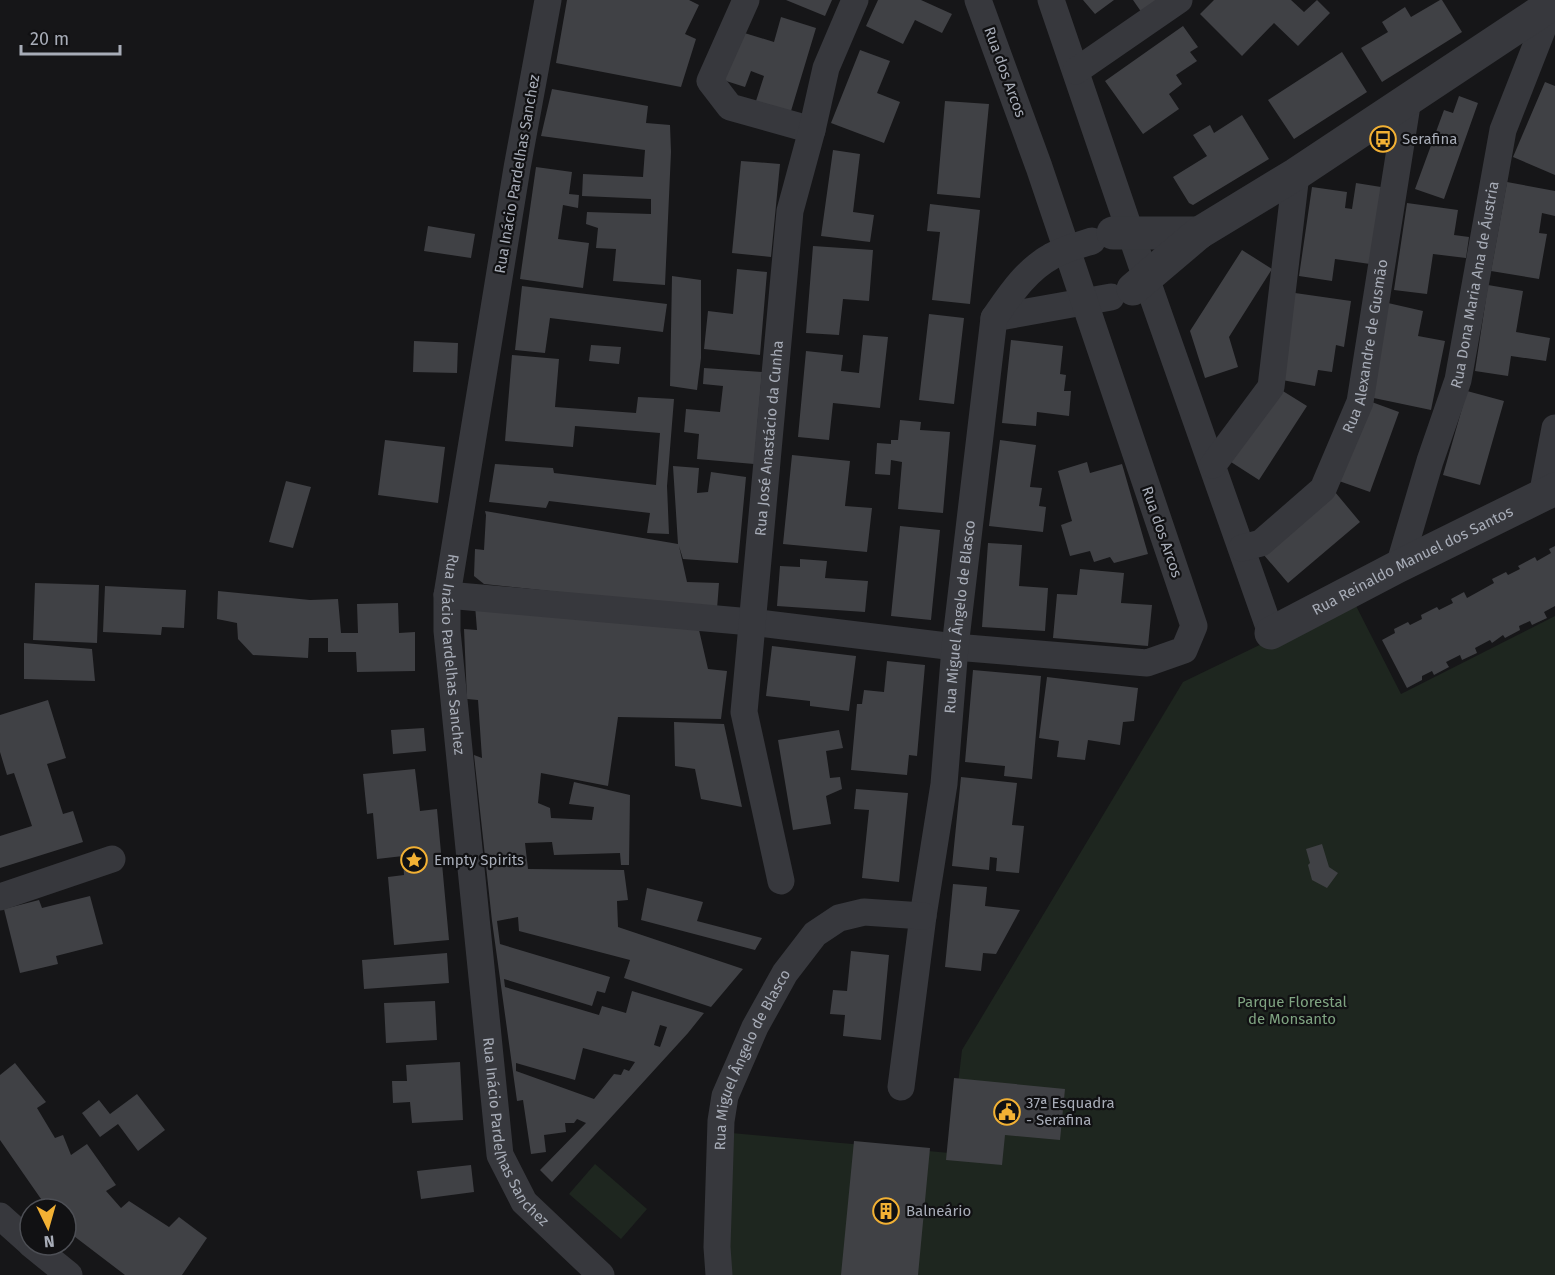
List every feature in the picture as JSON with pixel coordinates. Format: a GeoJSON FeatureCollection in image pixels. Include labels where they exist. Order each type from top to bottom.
{"type":"FeatureCollection","features":[{"type":"Feature","properties":{"kind":"street","name":"Rua Inácio Pardelhas Sanchez"},"geometry":{"type":"LineString","coordinates":[[548,0],[517,168],[447,596],[447,631],[501,1155],[524,1202],[601,1275]]}},
{"type":"Feature","properties":{"kind":"street"},"geometry":{"type":"LineString","coordinates":[[746,0],[710,81],[730,107],[812,130]]}},
{"type":"Feature","properties":{"kind":"street","name":"Rua José Anastácio da Cunha"},"geometry":{"type":"LineString","coordinates":[[781,881],[744,712],[751,622],[790,212],[826,68],[855,0]]}},
{"type":"Feature","properties":{"kind":"street","name":"Rua dos Arcos"},"geometry":{"type":"LineString","coordinates":[[978,0],[1101,239],[1130,288],[1213,465],[1271,633]]}},
{"type":"Feature","properties":{"kind":"street","name":"Rua dos Arcos"},"geometry":{"type":"LineString","coordinates":[[447,596],[751,622],[955,647],[1147,663],[1184,650],[1194,626],[1084,302],[1101,239],[1076,71],[1051,0]]}},
{"type":"Feature","properties":{"kind":"street"},"geometry":{"type":"LineString","coordinates":[[1076,71],[1179,0]]}},
{"type":"Feature","properties":{"kind":"street"},"geometry":{"type":"LineString","coordinates":[[994,318],[1084,302],[1130,288],[1199,233],[1296,174],[1553,3]]}},
{"type":"Feature","properties":{"kind":"street","name":"Rua Dona Maria Ana de Áustria"},"geometry":{"type":"LineString","coordinates":[[1399,566],[1430,461],[1458,380],[1503,130],[1553,3]]}},
{"type":"Feature","properties":{"kind":"street","name":"Rua Alexandre de Gusmão"},"geometry":{"type":"LineString","coordinates":[[1242,548],[1261,543],[1323,489],[1360,402],[1408,99]]}},
{"type":"Feature","properties":{"kind":"street"},"geometry":{"type":"LineString","coordinates":[[1213,465],[1271,387],[1296,174]]}},
{"type":"Feature","properties":{"kind":"street"},"geometry":{"type":"LineString","coordinates":[[1101,239],[1199,233]]}},
{"type":"Feature","properties":{"kind":"street","name":"Rua Miguel Ângelo de Blasco"},"geometry":{"type":"LineString","coordinates":[[901,1087],[923,916],[944,784],[955,647],[994,318],[1036,265],[1053,255],[1101,239]]}},
{"type":"Feature","properties":{"kind":"street"},"geometry":{"type":"LineString","coordinates":[[1549,492],[1555,428]]}},
{"type":"Feature","properties":{"kind":"street","name":"Rua Reinaldo Manuel dos Santos"},"geometry":{"type":"LineString","coordinates":[[1271,633],[1399,566],[1549,492]]}},
{"type":"Feature","properties":{"kind":"street"},"geometry":{"type":"LineString","coordinates":[[0,897],[112,859]]}},
{"type":"Feature","properties":{"kind":"street","name":"Rua Miguel Ângelo de Blasco"},"geometry":{"type":"LineString","coordinates":[[719,1275],[717,1246],[720,1133],[725,1096],[755,1027],[785,973],[815,934],[839,918],[864,912],[923,916]]}},
{"type":"Feature","properties":{"kind":"street"},"geometry":{"type":"LineString","coordinates":[[0,1216],[18,1232]]}},
{"type":"Feature","properties":{"kind":"street"},"geometry":{"type":"LineString","coordinates":[[47,1257],[69,1275]]}},
{"type":"Feature","properties":{"kind":"green space","name":"Parque Florestal de Monsanto"},"geometry":{"type":"Polygon","coordinates":[[[1353,600],[1401,694],[1555,616],[1555,1275],[714,1275],[720,1132],[950,1153],[962,1050],[1183,682],[1353,600]]]}},
{"type":"Feature","properties":{"kind":"green space"},"geometry":{"type":"Polygon","coordinates":[[[595,1164],[647,1209],[621,1239],[569,1194],[595,1164]]]}},
{"type":"Feature","properties":{"kind":"building"},"geometry":{"type":"Polygon","coordinates":[[[567,0],[689,0],[699,5],[685,34],[696,39],[681,87],[556,63],[567,0]]]}},
{"type":"Feature","properties":{"kind":"building"},"geometry":{"type":"Polygon","coordinates":[[[786,0],[832,0],[825,16],[786,0]]]}},
{"type":"Feature","properties":{"kind":"building"},"geometry":{"type":"Polygon","coordinates":[[[878,0],[921,0],[952,14],[942,33],[915,20],[903,44],[866,26],[878,0]]]}},
{"type":"Feature","properties":{"kind":"building"},"geometry":{"type":"Polygon","coordinates":[[[1083,0],[1114,0],[1095,14],[1083,0]]]}},
{"type":"Feature","properties":{"kind":"building"},"geometry":{"type":"Polygon","coordinates":[[[1133,0],[1157,0],[1142,13],[1133,0]]]}},
{"type":"Feature","properties":{"kind":"building"},"geometry":{"type":"Polygon","coordinates":[[[1214,0],[1291,0],[1304,12],[1317,0],[1330,13],[1298,46],[1274,23],[1242,56],[1200,14],[1214,0]]]}},
{"type":"Feature","properties":{"kind":"building"},"geometry":{"type":"Polygon","coordinates":[[[1440,0],[1462,32],[1382,82],[1361,48],[1388,32],[1382,22],[1405,7],[1411,17],[1440,0]]]}},
{"type":"Feature","properties":{"kind":"building"},"geometry":{"type":"Polygon","coordinates":[[[781,17],[816,28],[791,111],[756,101],[764,76],[751,71],[745,87],[723,80],[738,31],[774,42],[781,17]]]}},
{"type":"Feature","properties":{"kind":"building"},"geometry":{"type":"Polygon","coordinates":[[[1183,26],[1198,47],[1190,52],[1197,61],[1176,75],[1182,84],[1169,94],[1179,109],[1143,134],[1105,81],[1183,26]]]}},
{"type":"Feature","properties":{"kind":"building"},"geometry":{"type":"Polygon","coordinates":[[[860,50],[890,61],[877,93],[900,102],[884,143],[831,123],[860,50]]]}},
{"type":"Feature","properties":{"kind":"building"},"geometry":{"type":"Polygon","coordinates":[[[1342,52],[1367,92],[1294,139],[1268,100],[1342,52]]]}},
{"type":"Feature","properties":{"kind":"building"},"geometry":{"type":"Polygon","coordinates":[[[1545,82],[1555,86],[1555,175],[1513,157],[1545,82]]]}},
{"type":"Feature","properties":{"kind":"building"},"geometry":{"type":"Polygon","coordinates":[[[552,89],[648,106],[646,123],[670,125],[671,152],[665,285],[613,281],[616,249],[596,248],[598,228],[586,224],[587,212],[651,214],[651,199],[582,196],[583,174],[643,177],[645,150],[541,136],[552,89]]]}},
{"type":"Feature","properties":{"kind":"building"},"geometry":{"type":"Polygon","coordinates":[[[1459,96],[1478,103],[1444,199],[1415,189],[1444,110],[1453,113],[1459,96]]]}},
{"type":"Feature","properties":{"kind":"building"},"geometry":{"type":"Polygon","coordinates":[[[945,101],[989,104],[980,198],[937,194],[945,101]]]}},
{"type":"Feature","properties":{"kind":"building"},"geometry":{"type":"Polygon","coordinates":[[[1242,115],[1269,159],[1193,205],[1189,203],[1173,177],[1207,156],[1193,135],[1210,125],[1214,133],[1242,115]]]}},
{"type":"Feature","properties":{"kind":"building"},"geometry":{"type":"Polygon","coordinates":[[[833,150],[860,154],[853,212],[874,215],[870,242],[821,236],[833,150]]]}},
{"type":"Feature","properties":{"kind":"building"},"geometry":{"type":"Polygon","coordinates":[[[741,161],[780,164],[771,257],[732,253],[741,161]]]}},
{"type":"Feature","properties":{"kind":"building"},"geometry":{"type":"Polygon","coordinates":[[[536,167],[572,172],[569,194],[579,195],[578,208],[563,205],[558,239],[589,243],[583,288],[520,279],[536,167]]]}},
{"type":"Feature","properties":{"kind":"building"},"geometry":{"type":"Polygon","coordinates":[[[1507,182],[1555,191],[1555,216],[1542,213],[1539,233],[1547,234],[1539,279],[1491,271],[1507,182]]]}},
{"type":"Feature","properties":{"kind":"building"},"geometry":{"type":"Polygon","coordinates":[[[1356,183],[1381,187],[1370,264],[1335,259],[1332,281],[1299,276],[1312,187],[1347,192],[1345,208],[1352,209],[1356,183]]]}},
{"type":"Feature","properties":{"kind":"building"},"geometry":{"type":"Polygon","coordinates":[[[1407,203],[1458,210],[1454,235],[1469,237],[1466,258],[1433,254],[1427,294],[1394,290],[1407,203]]]}},
{"type":"Feature","properties":{"kind":"building"},"geometry":{"type":"Polygon","coordinates":[[[930,204],[980,210],[970,304],[932,300],[940,232],[927,231],[930,204]]]}},
{"type":"Feature","properties":{"kind":"building"},"geometry":{"type":"Polygon","coordinates":[[[428,226],[475,234],[471,258],[424,251],[428,226]]]}},
{"type":"Feature","properties":{"kind":"building"},"geometry":{"type":"Polygon","coordinates":[[[813,246],[873,250],[869,301],[843,299],[839,335],[806,333],[813,246]]]}},
{"type":"Feature","properties":{"kind":"building"},"geometry":{"type":"Polygon","coordinates":[[[1242,250],[1272,269],[1229,337],[1238,367],[1205,378],[1190,331],[1242,250]]]}},
{"type":"Feature","properties":{"kind":"building"},"geometry":{"type":"Polygon","coordinates":[[[737,269],[767,272],[760,355],[704,349],[708,311],[733,314],[737,269]]]}},
{"type":"Feature","properties":{"kind":"building"},"geometry":{"type":"Polygon","coordinates":[[[672,276],[701,280],[701,358],[697,390],[670,386],[672,276]]]}},
{"type":"Feature","properties":{"kind":"building"},"geometry":{"type":"Polygon","coordinates":[[[1488,285],[1523,291],[1516,332],[1550,338],[1546,361],[1511,356],[1508,376],[1475,371],[1488,285]]]}},
{"type":"Feature","properties":{"kind":"building"},"geometry":{"type":"Polygon","coordinates":[[[522,286],[667,304],[663,332],[550,318],[545,353],[515,350],[522,286]]]}},
{"type":"Feature","properties":{"kind":"building"},"geometry":{"type":"Polygon","coordinates":[[[1295,293],[1351,301],[1344,347],[1336,345],[1332,372],[1318,370],[1315,386],[1282,380],[1295,293]]]}},
{"type":"Feature","properties":{"kind":"building"},"geometry":{"type":"Polygon","coordinates":[[[1388,303],[1423,311],[1418,336],[1445,341],[1431,410],[1369,397],[1388,303]]]}},
{"type":"Feature","properties":{"kind":"building"},"geometry":{"type":"Polygon","coordinates":[[[929,314],[964,318],[954,404],[919,400],[929,314]]]}},
{"type":"Feature","properties":{"kind":"building"},"geometry":{"type":"Polygon","coordinates":[[[863,335],[888,337],[880,408],[833,403],[829,440],[798,437],[806,351],[843,355],[841,371],[859,373],[863,335]]]}},
{"type":"Feature","properties":{"kind":"building"},"geometry":{"type":"Polygon","coordinates":[[[1011,340],[1063,346],[1060,374],[1066,375],[1064,391],[1071,391],[1069,416],[1037,412],[1036,426],[1002,423],[1011,340]]]}},
{"type":"Feature","properties":{"kind":"building"},"geometry":{"type":"Polygon","coordinates":[[[414,341],[458,343],[457,373],[413,372],[414,341]]]}},
{"type":"Feature","properties":{"kind":"building"},"geometry":{"type":"Polygon","coordinates":[[[591,345],[621,347],[619,364],[589,361],[591,345]]]}},
{"type":"Feature","properties":{"kind":"building"},"geometry":{"type":"Polygon","coordinates":[[[512,355],[559,359],[555,407],[636,413],[638,397],[674,399],[667,486],[669,534],[647,533],[650,513],[549,501],[546,508],[489,502],[495,464],[553,468],[554,473],[656,485],[660,433],[575,426],[573,447],[505,441],[512,355]]]}},
{"type":"Feature","properties":{"kind":"building"},"geometry":{"type":"Polygon","coordinates":[[[704,368],[762,372],[754,464],[697,459],[699,434],[684,432],[686,409],[720,412],[723,386],[703,384],[704,368]]]}},
{"type":"Feature","properties":{"kind":"building"},"geometry":{"type":"Polygon","coordinates":[[[1278,388],[1307,406],[1259,480],[1231,462],[1278,388]]]}},
{"type":"Feature","properties":{"kind":"building"},"geometry":{"type":"Polygon","coordinates":[[[1467,391],[1504,401],[1480,485],[1443,475],[1467,391]]]}},
{"type":"Feature","properties":{"kind":"building"},"geometry":{"type":"Polygon","coordinates":[[[1369,401],[1399,412],[1370,492],[1339,481],[1369,401]]]}},
{"type":"Feature","properties":{"kind":"building"},"geometry":{"type":"Polygon","coordinates":[[[900,420],[921,422],[920,430],[950,432],[943,513],[898,509],[902,462],[891,460],[890,475],[875,474],[877,443],[891,444],[891,440],[898,440],[900,420]]]}},
{"type":"Feature","properties":{"kind":"building"},"geometry":{"type":"Polygon","coordinates":[[[385,440],[445,447],[438,503],[378,495],[385,440]]]}},
{"type":"Feature","properties":{"kind":"building"},"geometry":{"type":"Polygon","coordinates":[[[1000,440],[1036,445],[1030,487],[1042,488],[1039,506],[1046,507],[1043,532],[989,526],[1000,440]]]}},
{"type":"Feature","properties":{"kind":"building"},"geometry":{"type":"Polygon","coordinates":[[[792,455],[850,461],[845,506],[872,508],[867,552],[783,544],[792,455]]]}},
{"type":"Feature","properties":{"kind":"building"},"geometry":{"type":"Polygon","coordinates":[[[1087,462],[1090,473],[1122,464],[1148,554],[1114,563],[1110,557],[1094,562],[1090,551],[1070,556],[1061,525],[1072,521],[1058,471],[1087,462]]]}},
{"type":"Feature","properties":{"kind":"building"},"geometry":{"type":"Polygon","coordinates":[[[673,466],[699,468],[697,493],[708,492],[711,472],[746,477],[738,563],[683,559],[679,546],[687,582],[719,583],[717,609],[484,584],[474,576],[475,549],[484,550],[485,511],[678,544],[673,466]]]}},
{"type":"Feature","properties":{"kind":"building"},"geometry":{"type":"Polygon","coordinates":[[[286,481],[311,487],[293,548],[269,542],[286,481]]]}},
{"type":"Feature","properties":{"kind":"building"},"geometry":{"type":"Polygon","coordinates":[[[1335,492],[1360,522],[1288,583],[1263,554],[1335,492]]]}},
{"type":"Feature","properties":{"kind":"building"},"geometry":{"type":"Polygon","coordinates":[[[900,526],[940,530],[931,620],[891,616],[900,526]]]}},
{"type":"Feature","properties":{"kind":"building"},"geometry":{"type":"Polygon","coordinates":[[[988,543],[1022,545],[1019,586],[1048,588],[1045,631],[982,627],[988,543]]]}},
{"type":"Feature","properties":{"kind":"building"},"geometry":{"type":"Polygon","coordinates":[[[1555,546],[1555,606],[1544,612],[1547,618],[1532,625],[1530,621],[1519,626],[1520,630],[1505,638],[1503,635],[1492,643],[1490,640],[1475,648],[1477,653],[1462,660],[1460,655],[1446,662],[1449,667],[1434,675],[1432,671],[1422,676],[1422,680],[1407,688],[1382,640],[1395,633],[1394,629],[1408,622],[1410,625],[1422,619],[1421,615],[1437,607],[1439,610],[1453,603],[1451,599],[1464,592],[1467,598],[1494,583],[1492,579],[1506,572],[1508,575],[1520,569],[1518,566],[1535,557],[1537,561],[1551,553],[1549,549],[1555,546]]]}},
{"type":"Feature","properties":{"kind":"building"},"geometry":{"type":"Polygon","coordinates":[[[800,559],[827,561],[825,578],[868,581],[865,612],[777,606],[780,566],[800,567],[800,559]]]}},
{"type":"Feature","properties":{"kind":"building"},"geometry":{"type":"Polygon","coordinates":[[[1080,569],[1124,573],[1121,603],[1152,605],[1148,646],[1053,638],[1057,594],[1077,595],[1080,569]]]}},
{"type":"Feature","properties":{"kind":"building"},"geometry":{"type":"Polygon","coordinates":[[[35,583],[99,585],[97,643],[33,640],[35,583]]]}},
{"type":"Feature","properties":{"kind":"building"},"geometry":{"type":"Polygon","coordinates":[[[105,586],[186,590],[184,628],[162,627],[161,635],[103,632],[105,586]]]}},
{"type":"Feature","properties":{"kind":"building"},"geometry":{"type":"Polygon","coordinates":[[[218,591],[310,600],[338,599],[341,633],[358,633],[357,604],[398,603],[399,633],[415,632],[415,671],[357,672],[356,652],[328,652],[328,638],[309,638],[308,658],[253,655],[238,639],[237,623],[217,619],[218,591]]]}},
{"type":"Feature","properties":{"kind":"building"},"geometry":{"type":"Polygon","coordinates":[[[475,605],[699,630],[708,669],[727,671],[721,719],[618,717],[608,786],[541,773],[538,803],[550,808],[551,818],[592,820],[594,807],[569,804],[574,782],[630,795],[629,865],[621,865],[620,853],[554,855],[552,842],[525,843],[528,869],[624,870],[628,900],[617,901],[618,927],[743,969],[711,1007],[624,978],[630,960],[519,931],[518,917],[497,921],[500,944],[610,977],[605,993],[597,991],[592,1006],[504,979],[505,987],[599,1015],[602,1006],[626,1013],[632,991],[704,1013],[552,1182],[540,1170],[586,1123],[577,1119],[574,1123],[565,1123],[566,1132],[544,1135],[546,1152],[531,1154],[523,1100],[517,1101],[492,921],[474,755],[482,758],[478,700],[467,699],[464,629],[477,630],[475,605]],[[660,1025],[654,1045],[660,1047],[667,1027],[660,1025]],[[583,1048],[575,1080],[516,1063],[516,1071],[594,1099],[614,1074],[621,1075],[624,1069],[629,1071],[635,1062],[583,1048]]]}},
{"type":"Feature","properties":{"kind":"building"},"geometry":{"type":"Polygon","coordinates":[[[24,643],[92,649],[95,681],[24,679],[24,643]]]}},
{"type":"Feature","properties":{"kind":"building"},"geometry":{"type":"Polygon","coordinates":[[[772,646],[856,656],[849,711],[810,706],[810,701],[766,696],[772,646]]]}},
{"type":"Feature","properties":{"kind":"building"},"geometry":{"type":"Polygon","coordinates":[[[887,661],[925,665],[917,756],[909,755],[907,775],[851,770],[857,704],[862,704],[864,690],[884,692],[887,661]]]}},
{"type":"Feature","properties":{"kind":"building"},"geometry":{"type":"Polygon","coordinates":[[[973,670],[1041,676],[1032,779],[1004,776],[1005,766],[965,762],[973,670]]]}},
{"type":"Feature","properties":{"kind":"building"},"geometry":{"type":"Polygon","coordinates":[[[1047,677],[1138,688],[1134,721],[1123,722],[1120,745],[1088,740],[1085,760],[1057,757],[1059,741],[1039,738],[1047,677]]]}},
{"type":"Feature","properties":{"kind":"building"},"geometry":{"type":"Polygon","coordinates":[[[48,700],[66,758],[47,764],[63,814],[73,811],[83,842],[0,868],[0,836],[32,826],[14,773],[7,775],[0,752],[0,715],[48,700]]]}},
{"type":"Feature","properties":{"kind":"building"},"geometry":{"type":"Polygon","coordinates":[[[674,722],[724,724],[742,807],[701,799],[695,769],[675,766],[674,722]]]}},
{"type":"Feature","properties":{"kind":"building"},"geometry":{"type":"Polygon","coordinates":[[[424,728],[426,751],[393,754],[391,730],[424,728]]]}},
{"type":"Feature","properties":{"kind":"building"},"geometry":{"type":"Polygon","coordinates":[[[839,730],[843,748],[826,751],[830,778],[840,777],[842,789],[826,796],[831,824],[793,830],[778,740],[839,730]]]}},
{"type":"Feature","properties":{"kind":"building"},"geometry":{"type":"Polygon","coordinates":[[[415,769],[420,811],[437,809],[449,940],[394,945],[388,877],[404,875],[403,856],[377,859],[373,813],[367,814],[363,774],[415,769]]]}},
{"type":"Feature","properties":{"kind":"building"},"geometry":{"type":"Polygon","coordinates":[[[961,777],[1017,783],[1012,825],[1024,826],[1019,873],[996,871],[997,858],[990,857],[989,870],[952,866],[961,777]]]}},
{"type":"Feature","properties":{"kind":"building"},"geometry":{"type":"Polygon","coordinates":[[[856,789],[908,793],[899,882],[862,878],[869,810],[854,809],[856,789]]]}},
{"type":"Feature","properties":{"kind":"building"},"geometry":{"type":"Polygon","coordinates":[[[1322,844],[1329,867],[1338,873],[1327,888],[1312,880],[1306,849],[1322,844]]]}},
{"type":"Feature","properties":{"kind":"building"},"geometry":{"type":"Polygon","coordinates":[[[953,884],[987,887],[985,906],[1020,910],[996,954],[983,953],[981,971],[945,967],[953,884]]]}},
{"type":"Feature","properties":{"kind":"building"},"geometry":{"type":"Polygon","coordinates":[[[647,888],[703,902],[697,921],[762,938],[755,950],[641,920],[647,888]]]}},
{"type":"Feature","properties":{"kind":"building"},"geometry":{"type":"Polygon","coordinates":[[[90,896],[103,944],[56,956],[58,964],[20,973],[4,909],[39,900],[42,908],[90,896]]]}},
{"type":"Feature","properties":{"kind":"building"},"geometry":{"type":"Polygon","coordinates":[[[851,951],[889,955],[881,1040],[843,1036],[845,1015],[830,1014],[833,990],[847,991],[851,951]]]}},
{"type":"Feature","properties":{"kind":"building"},"geometry":{"type":"Polygon","coordinates":[[[447,953],[449,983],[364,989],[362,960],[447,953]]]}},
{"type":"Feature","properties":{"kind":"building"},"geometry":{"type":"Polygon","coordinates":[[[435,1001],[437,1040],[386,1043],[384,1003],[435,1001]]]}},
{"type":"Feature","properties":{"kind":"building"},"geometry":{"type":"Polygon","coordinates":[[[460,1062],[463,1120],[412,1123],[410,1102],[393,1103],[392,1081],[407,1081],[406,1065],[460,1062]]]}},
{"type":"Feature","properties":{"kind":"building"},"geometry":{"type":"Polygon","coordinates":[[[15,1063],[46,1102],[37,1108],[55,1138],[63,1135],[71,1155],[87,1144],[116,1185],[106,1191],[121,1208],[129,1201],[169,1227],[179,1217],[207,1238],[182,1275],[125,1275],[78,1239],[78,1197],[40,1197],[0,1140],[0,1075],[15,1063]]]}},
{"type":"Feature","properties":{"kind":"building","name":"37ª Esquadra - Serafina"},"geometry":{"type":"Polygon","coordinates":[[[954,1078],[1065,1089],[1060,1140],[1005,1135],[1002,1165],[946,1160],[954,1078]]]}},
{"type":"Feature","properties":{"kind":"building"},"geometry":{"type":"Polygon","coordinates":[[[137,1094],[165,1130],[138,1151],[118,1124],[100,1137],[82,1113],[99,1100],[110,1114],[137,1094]]]}},
{"type":"Feature","properties":{"kind":"building","name":"Balneário"},"geometry":{"type":"Polygon","coordinates":[[[854,1141],[930,1148],[918,1275],[841,1275],[854,1141]]]}},
{"type":"Feature","properties":{"kind":"building"},"geometry":{"type":"Polygon","coordinates":[[[471,1165],[474,1192],[421,1199],[417,1171],[471,1165]]]}},
{"type":"Feature","properties":{"kind":"place","name":"Serafina"},"geometry":{"type":"Point","coordinates":[1383,139]}},
{"type":"Feature","properties":{"kind":"place","name":"Empty Spirits"},"geometry":{"type":"Point","coordinates":[414,860]}},
{"type":"Feature","properties":{"kind":"place","name":"37ª Esquadra - Serafina"},"geometry":{"type":"Point","coordinates":[1007,1112]}},
{"type":"Feature","properties":{"kind":"place","name":"Balneário"},"geometry":{"type":"Point","coordinates":[886,1211]}}]}
